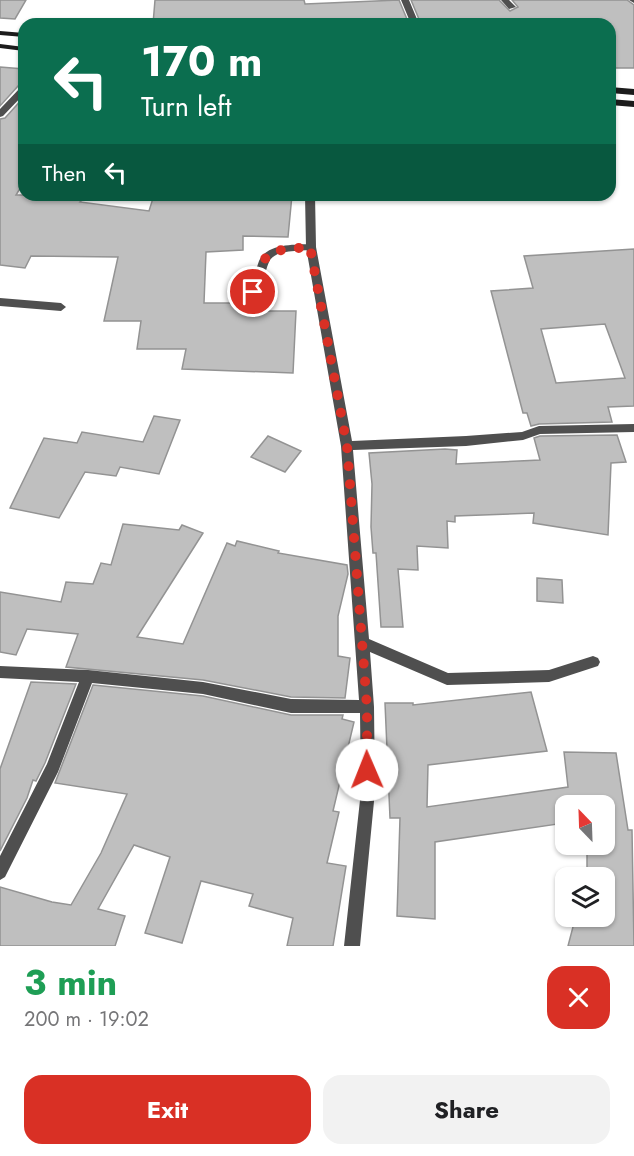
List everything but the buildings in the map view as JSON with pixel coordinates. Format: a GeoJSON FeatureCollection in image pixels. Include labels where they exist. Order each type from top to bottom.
{"type":"FeatureCollection","features":[{"type":"Feature","properties":{"kind":"main road"},"geometry":{"type":"LineString","coordinates":[[0,33],[18,34]]}},
{"type":"Feature","properties":{"kind":"main road"},"geometry":{"type":"LineString","coordinates":[[0,46],[18,48]]}},
{"type":"Feature","properties":{"kind":"main road"},"geometry":{"type":"LineString","coordinates":[[616,90],[634,92]]}},
{"type":"Feature","properties":{"kind":"main road"},"geometry":{"type":"LineString","coordinates":[[616,102],[634,104]]}},
{"type":"Feature","properties":{"kind":"street"},"geometry":{"type":"LineString","coordinates":[[405,0],[412,18]]}},
{"type":"Feature","properties":{"kind":"street"},"geometry":{"type":"LineString","coordinates":[[505,0],[512,7]]}},
{"type":"Feature","properties":{"kind":"street"},"geometry":{"type":"LineString","coordinates":[[0,114],[18,95]]}},
{"type":"Feature","properties":{"kind":"street"},"geometry":{"type":"LineString","coordinates":[[310,201],[310,247],[347,446],[367,707],[368,791],[352,946]]}},
{"type":"Feature","properties":{"kind":"street"},"geometry":{"type":"LineString","coordinates":[[253,292],[260,281],[267,255],[273,252],[310,247]]}},
{"type":"Feature","properties":{"kind":"street"},"geometry":{"type":"LineString","coordinates":[[0,302],[61,307]]}},
{"type":"Feature","properties":{"kind":"street"},"geometry":{"type":"LineString","coordinates":[[347,446],[466,441],[522,436],[539,430],[634,428]]}},
{"type":"Feature","properties":{"kind":"street"},"geometry":{"type":"LineString","coordinates":[[361,642],[447,680],[549,676],[593,662]]}},
{"type":"Feature","properties":{"kind":"street"},"geometry":{"type":"LineString","coordinates":[[0,672],[88,676],[203,688],[291,706],[367,707]]}},
{"type":"Feature","properties":{"kind":"street"},"geometry":{"type":"LineString","coordinates":[[0,872],[53,767],[88,676]]}},
{"type":"Feature","properties":{"kind":"route"},"geometry":{"type":"LineString","coordinates":[[253,292],[260,281],[267,255],[273,252],[310,247],[347,446],[367,707],[367,770]]}}]}
